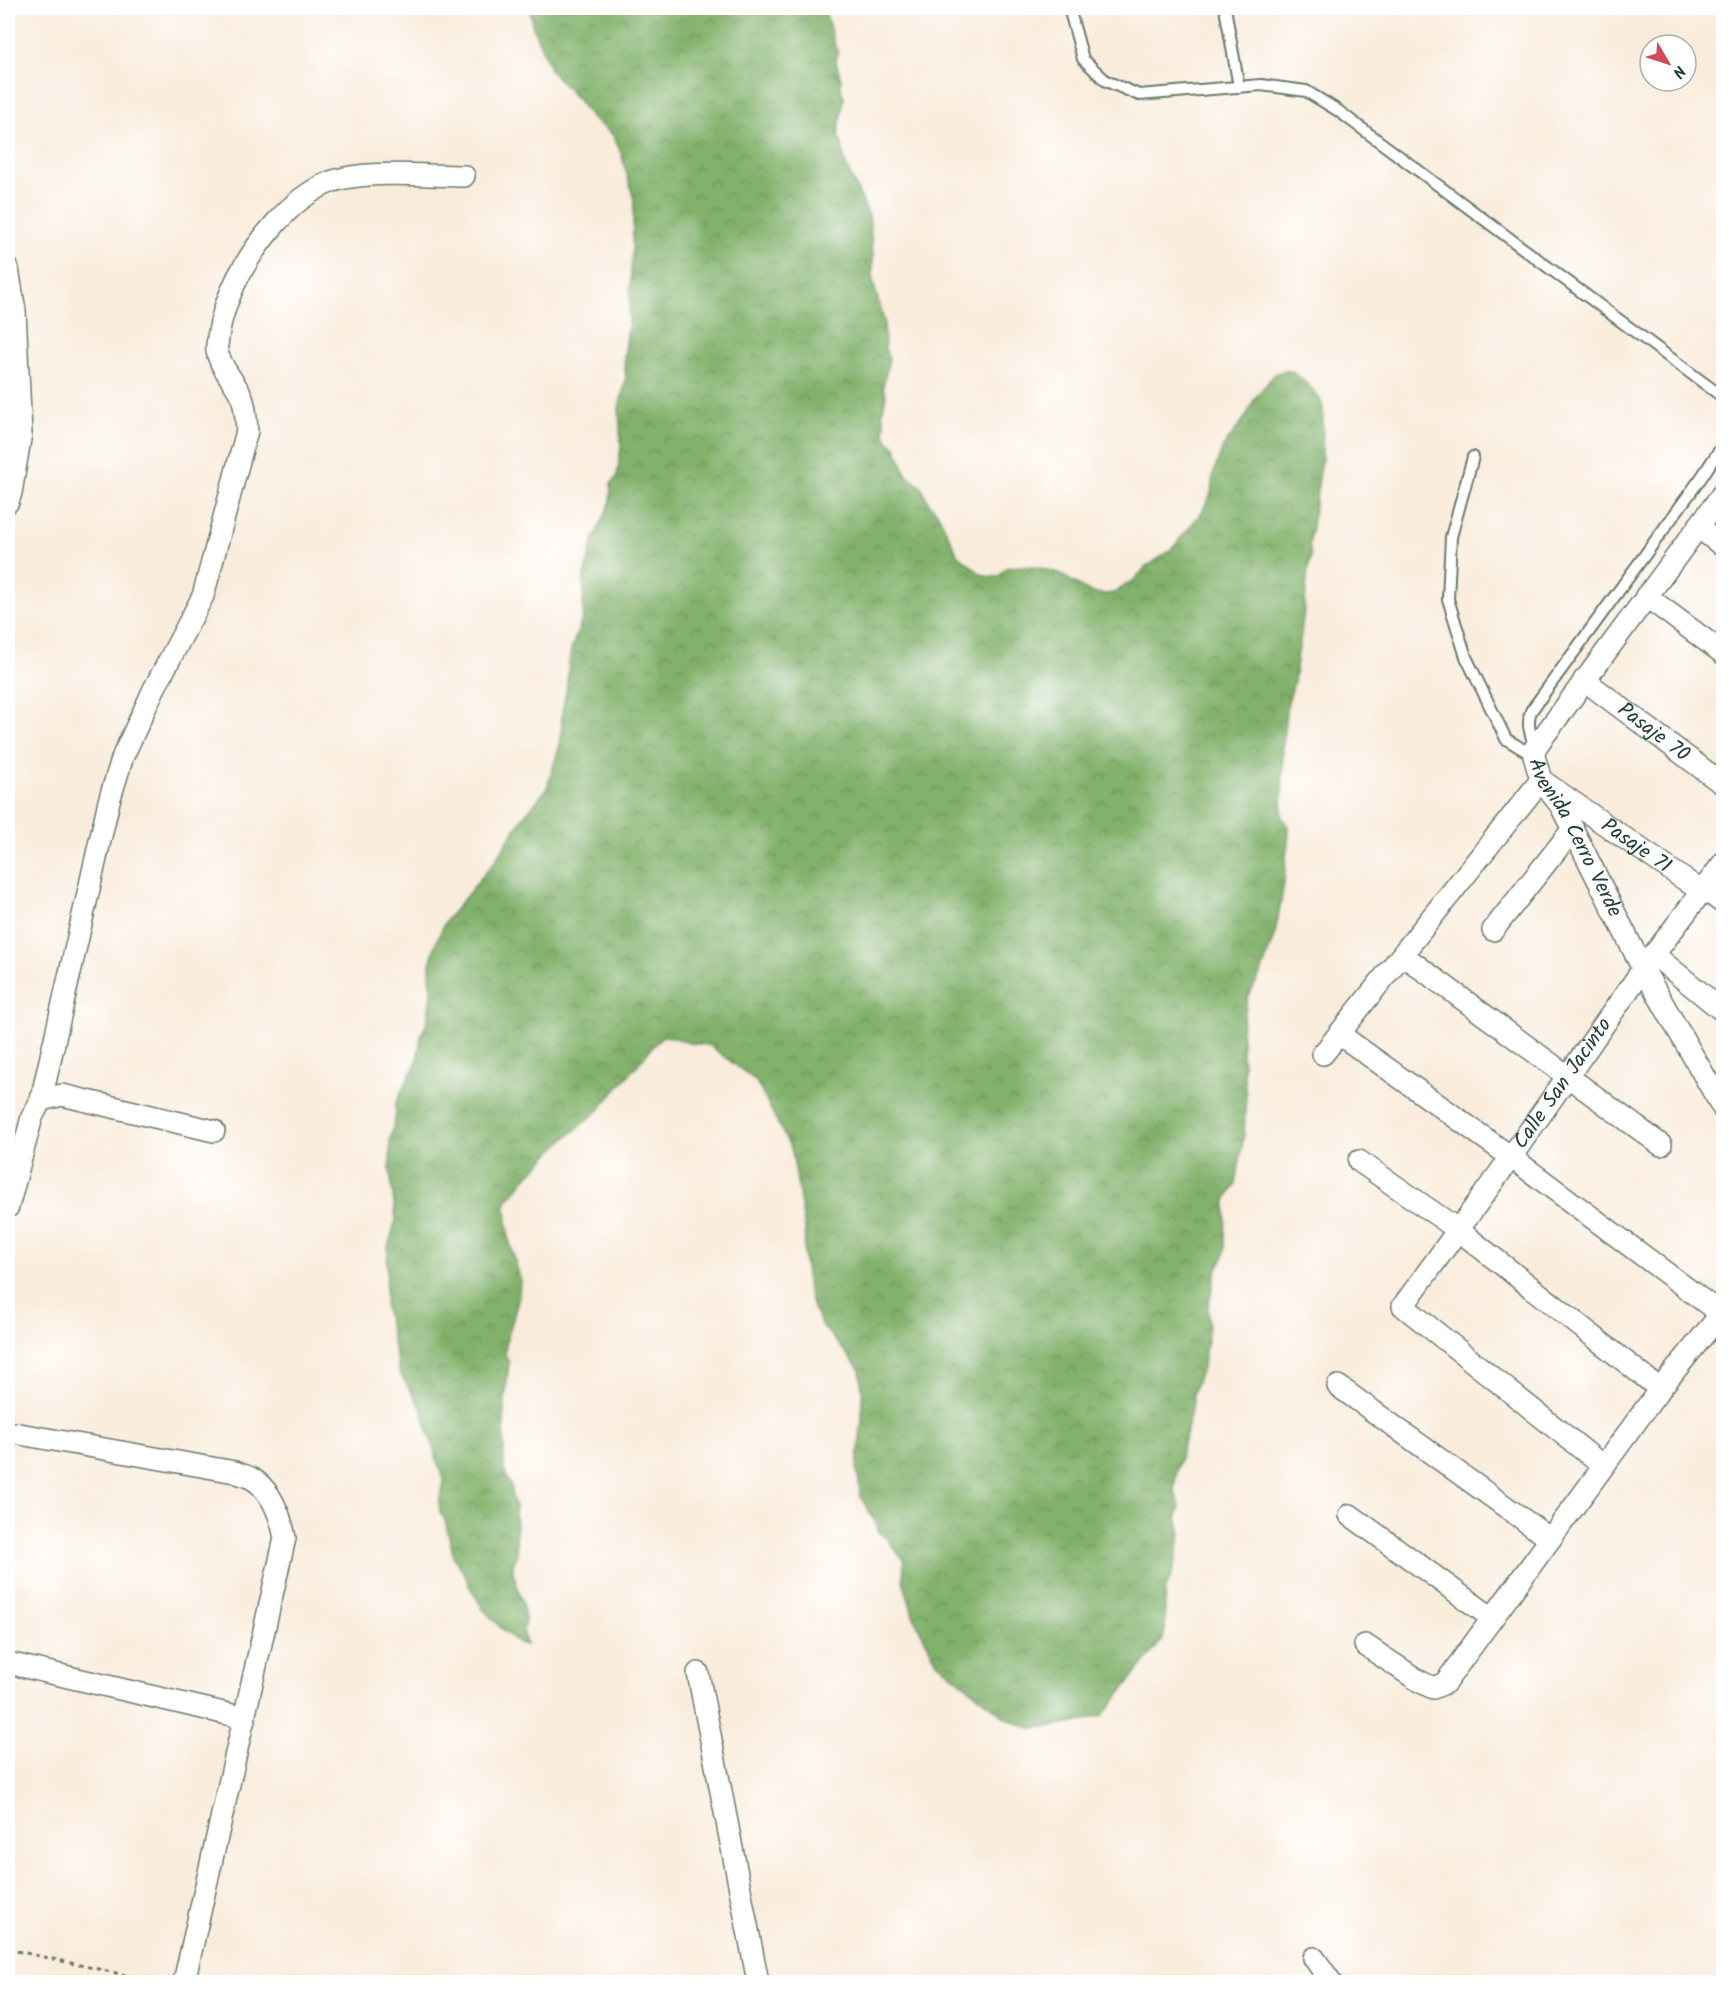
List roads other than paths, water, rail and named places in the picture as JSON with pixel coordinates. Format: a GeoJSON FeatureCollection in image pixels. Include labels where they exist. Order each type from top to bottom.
{"type":"FeatureCollection","features":[{"type":"Feature","properties":{"kind":"street"},"geometry":{"type":"LineString","coordinates":[[8,1207],[32,1117],[41,1100],[109,801],[123,756],[154,689],[203,596],[247,431],[246,412],[241,396],[216,351],[222,314],[228,297],[246,262],[265,235],[301,199],[329,183],[369,175],[464,176]]}},
{"type":"Feature","properties":{"kind":"street"},"geometry":{"type":"LineString","coordinates":[[8,269],[15,311],[21,433],[8,502]]}},
{"type":"Feature","properties":{"kind":"street","name":"Avenida Cerro Verde"},"geometry":{"type":"LineString","coordinates":[[1724,492],[1584,680],[1535,752],[1541,780],[1561,806],[1648,961],[1724,1110]]}},
{"type":"Feature","properties":{"kind":"street"},"geometry":{"type":"LineString","coordinates":[[1698,527],[1724,547]]}},
{"type":"Feature","properties":{"kind":"street"},"geometry":{"type":"LineString","coordinates":[[1646,596],[1724,654]]}},
{"type":"Feature","properties":{"kind":"street","name":"Pasaje 70"},"geometry":{"type":"LineString","coordinates":[[1584,680],[1724,785]]}},
{"type":"Feature","properties":{"kind":"street"},"geometry":{"type":"LineString","coordinates":[[1323,1054],[1404,956],[1541,780]]}},
{"type":"Feature","properties":{"kind":"street","name":"Pasaje 71"},"geometry":{"type":"LineString","coordinates":[[1541,780],[1724,904]]}},
{"type":"Feature","properties":{"kind":"street"},"geometry":{"type":"LineString","coordinates":[[1493,930],[1573,829]]}},
{"type":"Feature","properties":{"kind":"street","name":"Calle San Jacinto"},"geometry":{"type":"LineString","coordinates":[[1603,1466],[1403,1306],[1648,961],[1724,862]]}},
{"type":"Feature","properties":{"kind":"street"},"geometry":{"type":"LineString","coordinates":[[1404,956],[1660,1145]]}},
{"type":"Feature","properties":{"kind":"street"},"geometry":{"type":"LineString","coordinates":[[1648,961],[1724,1012]]}},
{"type":"Feature","properties":{"kind":"street"},"geometry":{"type":"LineString","coordinates":[[1339,1034],[1722,1312],[1660,1389],[1445,1683],[1433,1688],[1365,1645]]}},
{"type":"Feature","properties":{"kind":"street"},"geometry":{"type":"LineString","coordinates":[[41,1100],[62,1095],[214,1131]]}},
{"type":"Feature","properties":{"kind":"street"},"geometry":{"type":"LineString","coordinates":[[1359,1161],[1457,1229],[1660,1389]]}},
{"type":"Feature","properties":{"kind":"street"},"geometry":{"type":"LineString","coordinates":[[1338,1386],[1550,1538]]}},
{"type":"Feature","properties":{"kind":"street"},"geometry":{"type":"LineString","coordinates":[[8,1432],[235,1472],[257,1482],[272,1499],[282,1518],[285,1538],[184,1983]]}},
{"type":"Feature","properties":{"kind":"street"},"geometry":{"type":"LineString","coordinates":[[1350,1515],[1492,1618]]}},
{"type":"Feature","properties":{"kind":"street"},"geometry":{"type":"LineString","coordinates":[[8,1663],[245,1718]]}},
{"type":"Feature","properties":{"kind":"street"},"geometry":{"type":"LineString","coordinates":[[698,1673],[758,1983]]}},
{"type":"Feature","properties":{"kind":"street"},"geometry":{"type":"LineString","coordinates":[[1314,1958],[1331,1983]]}},
{"type":"Feature","properties":{"kind":"lane"},"geometry":{"type":"LineString","coordinates":[[1069,8],[1083,59],[1106,81],[1139,94],[1262,85],[1306,91],[1337,110],[1724,398]]}},
{"type":"Feature","properties":{"kind":"lane"},"geometry":{"type":"LineString","coordinates":[[1225,8],[1239,87]]}},
{"type":"Feature","properties":{"kind":"lane"},"geometry":{"type":"LineString","coordinates":[[1535,752],[1528,726],[1531,711],[1724,443]]}},
{"type":"Feature","properties":{"kind":"lane"},"geometry":{"type":"LineString","coordinates":[[1473,457],[1451,537],[1448,599],[1466,657],[1506,739],[1535,752]]}}]}
